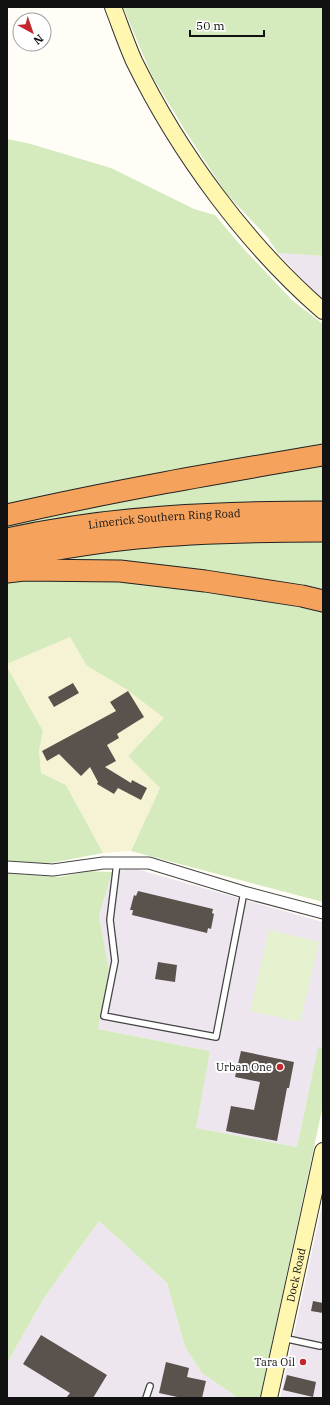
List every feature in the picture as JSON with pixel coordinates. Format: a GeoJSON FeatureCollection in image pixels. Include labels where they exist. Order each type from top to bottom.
{"type":"FeatureCollection","features":[{"type":"Feature","properties":{"kind":"highway"},"geometry":{"type":"LineString","coordinates":[[7,515],[85,497],[148,485],[323,455]]}},
{"type":"Feature","properties":{"kind":"highway","name":"Limerick Southern Ring Road"},"geometry":{"type":"LineString","coordinates":[[7,539],[72,527],[188,514],[323,512]]}},
{"type":"Feature","properties":{"kind":"highway","name":"Limerick Southern Ring Road"},"geometry":{"type":"LineString","coordinates":[[7,558],[48,550],[137,538],[221,533],[323,531]]}},
{"type":"Feature","properties":{"kind":"highway"},"geometry":{"type":"LineString","coordinates":[[7,572],[24,570],[120,571],[212,582],[302,596],[323,601]]}},
{"type":"Feature","properties":{"kind":"main road"},"geometry":{"type":"LineString","coordinates":[[113,7],[134,59],[151,93],[170,127],[213,191],[272,264],[323,311]]}},
{"type":"Feature","properties":{"kind":"main road","name":"Dock Road"},"geometry":{"type":"LineString","coordinates":[[269,1398],[323,1151]]}},
{"type":"Feature","properties":{"kind":"street"},"geometry":{"type":"LineString","coordinates":[[7,868],[53,870],[103,863],[149,863],[244,892],[323,913]]}},
{"type":"Feature","properties":{"kind":"lane"},"geometry":{"type":"LineString","coordinates":[[117,863],[110,920],[115,961],[104,1016],[216,1037],[244,892]]}},
{"type":"Feature","properties":{"kind":"lane"},"geometry":{"type":"LineString","coordinates":[[282,1338],[320,1346]]}},
{"type":"Feature","properties":{"kind":"lane"},"geometry":{"type":"LineString","coordinates":[[146,1398],[150,1386]]}},
{"type":"Feature","properties":{"kind":"shaded area"},"geometry":{"type":"Polygon","coordinates":[[[278,253],[323,256],[323,302],[278,253]]]}},
{"type":"Feature","properties":{"kind":"shaded area"},"geometry":{"type":"Polygon","coordinates":[[[70,637],[87,666],[126,689],[164,718],[128,756],[160,788],[131,851],[103,853],[66,785],[41,773],[39,751],[43,731],[7,667],[7,664],[70,637]]]}},
{"type":"Feature","properties":{"kind":"shaded area"},"geometry":{"type":"Polygon","coordinates":[[[133,868],[323,922],[323,1048],[318,1048],[297,1147],[195,1128],[210,1051],[98,1029],[109,969],[99,916],[112,872],[133,868]]]}},
{"type":"Feature","properties":{"kind":"shaded area"},"geometry":{"type":"Polygon","coordinates":[[[323,1200],[323,1398],[280,1398],[323,1200]]]}},
{"type":"Feature","properties":{"kind":"shaded area"},"geometry":{"type":"Polygon","coordinates":[[[99,1221],[167,1283],[185,1347],[202,1373],[238,1398],[7,1398],[7,1363],[44,1298],[99,1221]]]}},
{"type":"Feature","properties":{"kind":"green space"},"geometry":{"type":"Polygon","coordinates":[[[123,7],[323,7],[323,256],[278,253],[268,238],[225,192],[152,76],[123,7]]]}},
{"type":"Feature","properties":{"kind":"green space"},"geometry":{"type":"Polygon","coordinates":[[[7,139],[31,144],[111,168],[194,209],[215,215],[242,247],[292,300],[323,324],[323,448],[7,512],[7,139]]]}},
{"type":"Feature","properties":{"kind":"green space"},"geometry":{"type":"Polygon","coordinates":[[[323,462],[323,502],[7,533],[7,525],[61,510],[323,462]]]}},
{"type":"Feature","properties":{"kind":"green space"},"geometry":{"type":"Polygon","coordinates":[[[323,540],[323,594],[47,561],[80,554],[201,541],[323,540]]]}},
{"type":"Feature","properties":{"kind":"green space"},"geometry":{"type":"Polygon","coordinates":[[[7,579],[166,582],[323,607],[323,902],[131,851],[160,788],[128,756],[164,718],[126,689],[87,666],[70,637],[7,664],[7,579]]]}},
{"type":"Feature","properties":{"kind":"green space"},"geometry":{"type":"Polygon","coordinates":[[[7,667],[43,731],[39,751],[41,773],[66,785],[103,853],[40,865],[7,862],[7,667]]]}},
{"type":"Feature","properties":{"kind":"green space"},"geometry":{"type":"Polygon","coordinates":[[[89,871],[112,872],[99,916],[109,969],[98,1029],[210,1051],[196,1128],[297,1147],[318,1047],[323,1048],[323,1105],[260,1398],[238,1398],[202,1373],[185,1347],[167,1283],[99,1221],[44,1298],[7,1363],[7,873],[60,877],[89,871]]]}},
{"type":"Feature","properties":{"kind":"green space"},"geometry":{"type":"Polygon","coordinates":[[[269,930],[319,942],[300,1022],[250,1011],[269,930]]]}},
{"type":"Feature","properties":{"kind":"building"},"geometry":{"type":"Polygon","coordinates":[[[73,683],[79,693],[54,707],[48,697],[73,683]]]}},
{"type":"Feature","properties":{"kind":"building"},"geometry":{"type":"Polygon","coordinates":[[[128,691],[144,717],[117,734],[119,738],[107,745],[116,761],[105,767],[131,783],[132,780],[147,788],[141,800],[118,788],[114,794],[97,784],[98,782],[90,767],[81,776],[59,754],[47,761],[42,751],[116,711],[110,702],[128,691]]]}},
{"type":"Feature","properties":{"kind":"building"},"geometry":{"type":"Polygon","coordinates":[[[138,891],[213,909],[212,913],[214,914],[211,929],[208,928],[207,933],[132,915],[133,910],[130,910],[134,895],[136,896],[138,891]]]}},
{"type":"Feature","properties":{"kind":"building"},"geometry":{"type":"Polygon","coordinates":[[[158,962],[177,965],[175,982],[155,979],[158,962]]]}},
{"type":"Feature","properties":{"kind":"building"},"geometry":{"type":"Polygon","coordinates":[[[241,1051],[294,1062],[289,1088],[287,1088],[277,1141],[226,1131],[231,1106],[254,1110],[260,1082],[235,1077],[241,1051]]]}},
{"type":"Feature","properties":{"kind":"building"},"geometry":{"type":"Polygon","coordinates":[[[313,1301],[323,1303],[323,1313],[311,1311],[313,1301]]]}},
{"type":"Feature","properties":{"kind":"building"},"geometry":{"type":"Polygon","coordinates":[[[41,1335],[107,1375],[93,1398],[66,1398],[70,1393],[23,1364],[41,1335]]]}},
{"type":"Feature","properties":{"kind":"building"},"geometry":{"type":"Polygon","coordinates":[[[166,1362],[189,1368],[187,1377],[206,1381],[202,1398],[182,1398],[159,1393],[166,1362]]]}},
{"type":"Feature","properties":{"kind":"building"},"geometry":{"type":"Polygon","coordinates":[[[287,1375],[316,1382],[313,1397],[283,1390],[287,1375]]]}},
{"type":"Feature","properties":{"kind":"place","name":"Urban One"},"geometry":{"type":"Point","coordinates":[280,1067]}},
{"type":"Feature","properties":{"kind":"place","name":"Tara Oil"},"geometry":{"type":"Point","coordinates":[303,1362]}}]}
